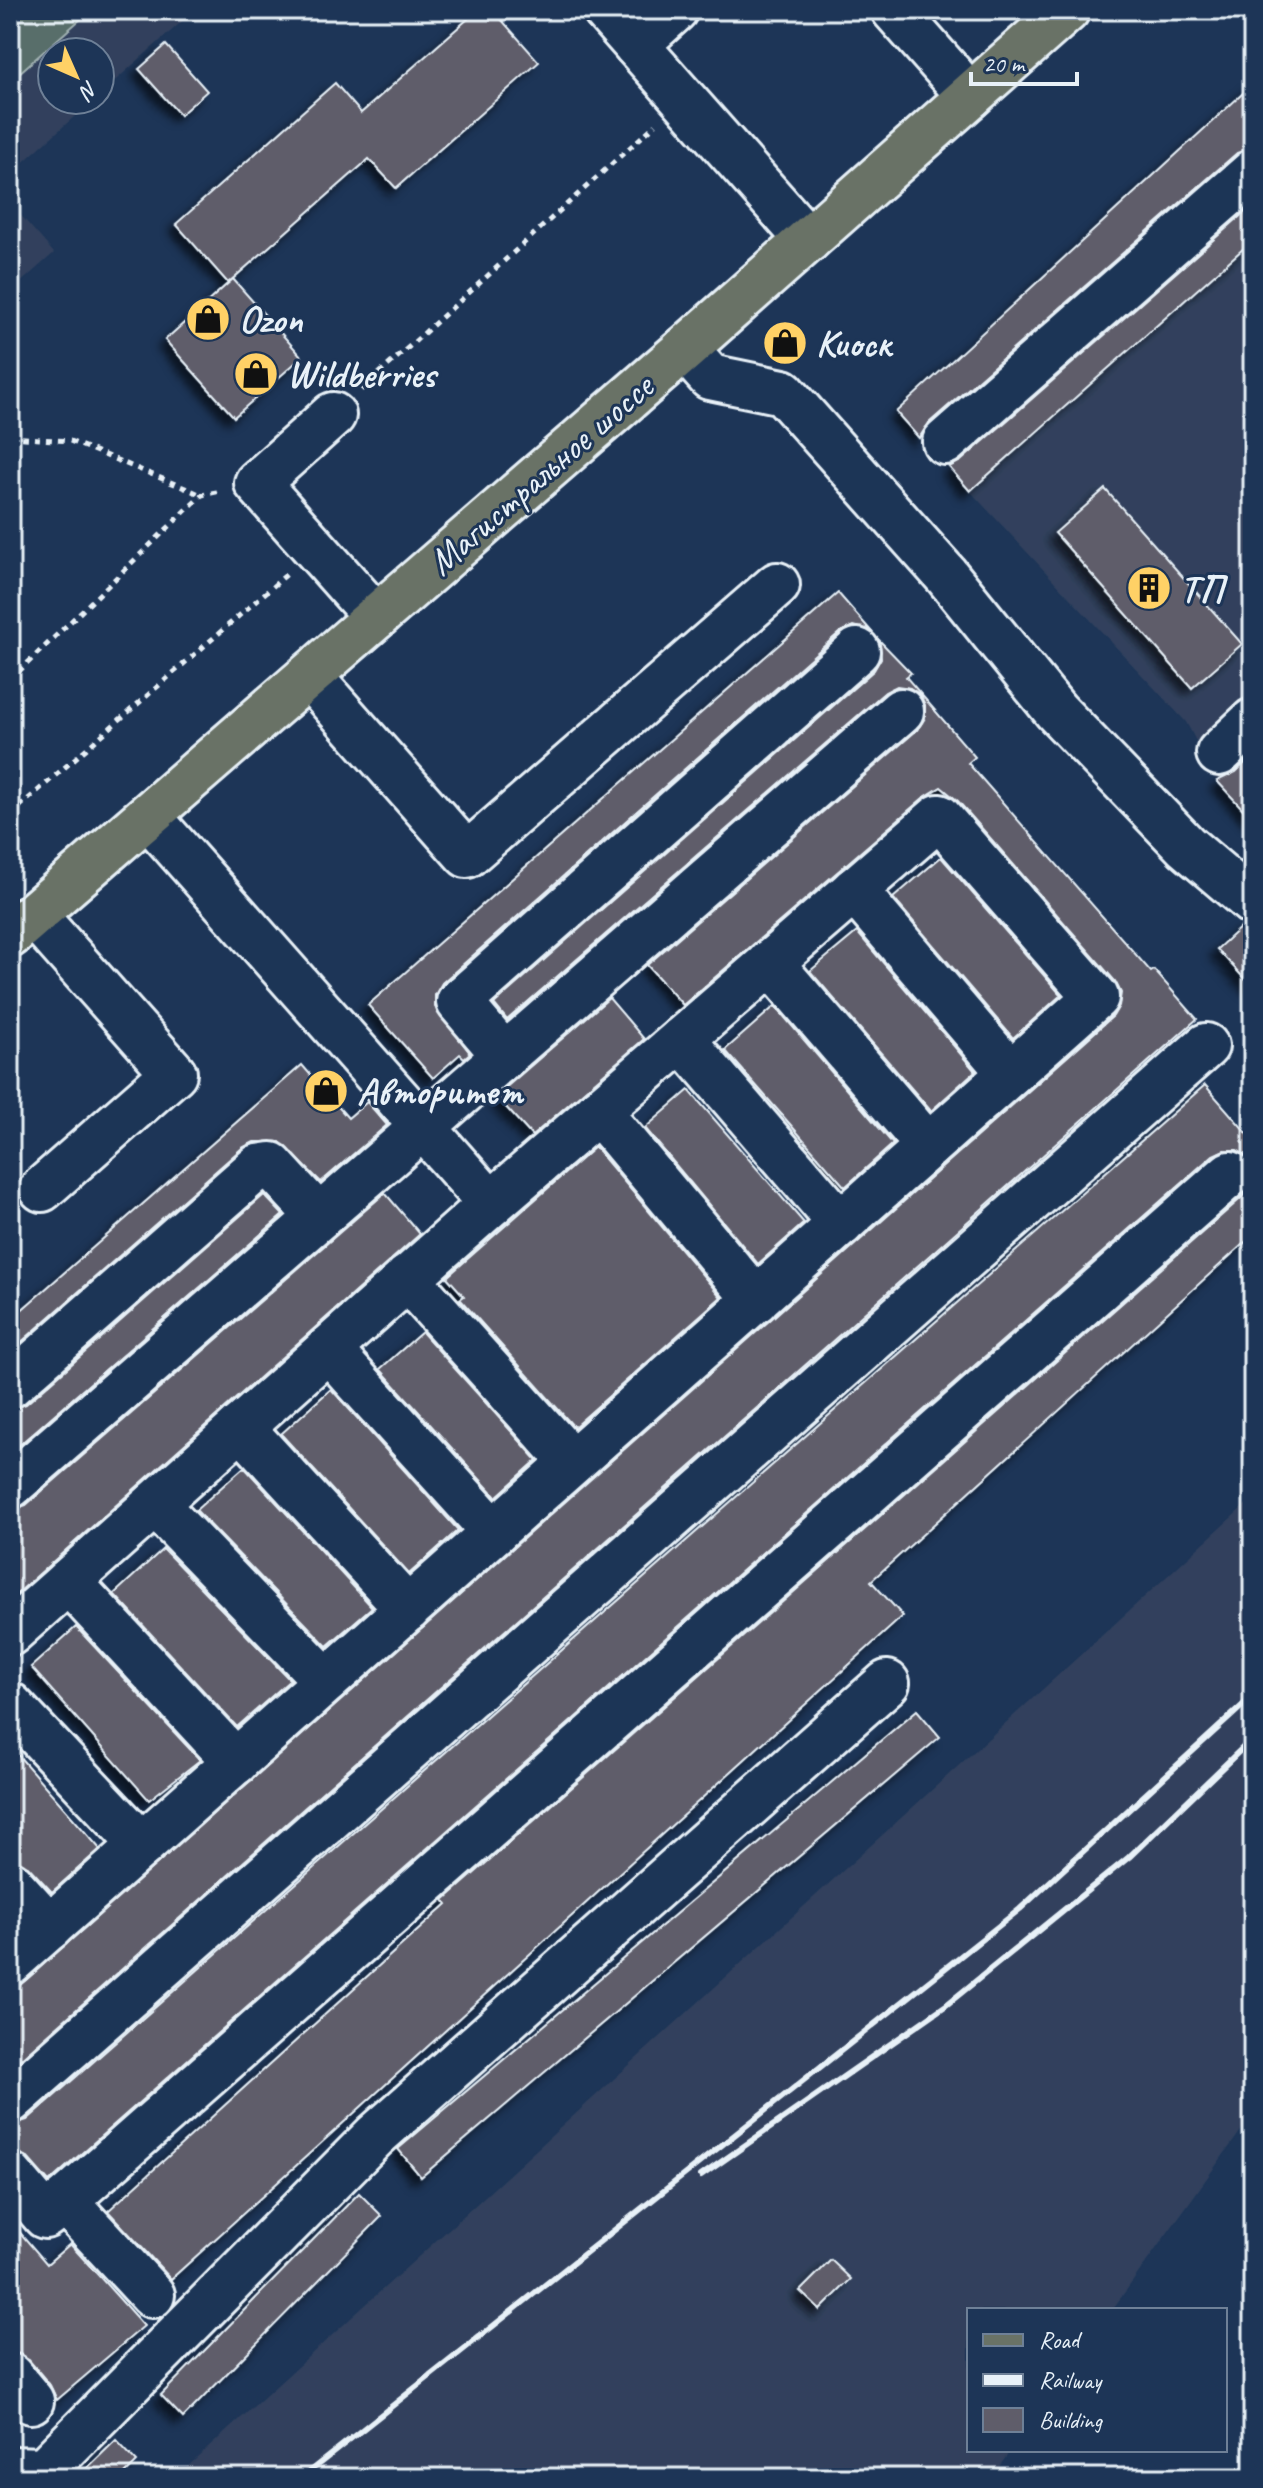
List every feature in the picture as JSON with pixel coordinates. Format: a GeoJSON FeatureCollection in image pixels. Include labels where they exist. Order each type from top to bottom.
{"type":"FeatureCollection","features":[{"type":"Feature","properties":{"kind":"main road","name":"Магистральное шоссе"},"geometry":{"type":"LineString","coordinates":[[22,925],[685,349],[1067,10]]}},
{"type":"Feature","properties":{"kind":"lane"},"geometry":{"type":"LineString","coordinates":[[605,10],[808,240]]}},
{"type":"Feature","properties":{"kind":"lane"},"geometry":{"type":"LineString","coordinates":[[636,45],[675,10]]}},
{"type":"Feature","properties":{"kind":"lane"},"geometry":{"type":"LineString","coordinates":[[894,10],[970,96]]}},
{"type":"Feature","properties":{"kind":"lane"},"geometry":{"type":"LineString","coordinates":[[945,442],[1253,172]]}},
{"type":"Feature","properties":{"kind":"lane"},"geometry":{"type":"LineString","coordinates":[[685,349],[710,377],[783,392],[946,575],[1056,711],[1186,846],[1253,903]]}},
{"type":"Feature","properties":{"kind":"lane"},"geometry":{"type":"LineString","coordinates":[[333,415],[257,483],[376,617]]}},
{"type":"Feature","properties":{"kind":"lane"},"geometry":{"type":"LineString","coordinates":[[309,676],[467,855],[777,585]]}},
{"type":"Feature","properties":{"kind":"lane"},"geometry":{"type":"LineString","coordinates":[[505,1056],[459,1002],[857,651]]}},
{"type":"Feature","properties":{"kind":"lane"},"geometry":{"type":"LineString","coordinates":[[10,1486],[901,711]]}},
{"type":"Feature","properties":{"kind":"lane"},"geometry":{"type":"LineString","coordinates":[[1219,753],[1253,721]]}},
{"type":"Feature","properties":{"kind":"lane"},"geometry":{"type":"LineString","coordinates":[[148,816],[491,1204]]}},
{"type":"Feature","properties":{"kind":"lane"},"geometry":{"type":"LineString","coordinates":[[10,1633],[491,1204],[939,817],[1096,997],[10,1962]]}},
{"type":"Feature","properties":{"kind":"lane"},"geometry":{"type":"LineString","coordinates":[[854,890],[1010,1073]]}},
{"type":"Feature","properties":{"kind":"lane"},"geometry":{"type":"LineString","coordinates":[[22,925],[174,1073],[42,1189]]}},
{"type":"Feature","properties":{"kind":"lane"},"geometry":{"type":"LineString","coordinates":[[770,962],[928,1146]]}},
{"type":"Feature","properties":{"kind":"lane"},"geometry":{"type":"LineString","coordinates":[[682,1039],[841,1224]]}},
{"type":"Feature","properties":{"kind":"lane"},"geometry":{"type":"LineString","coordinates":[[10,2101],[1206,1046]]}},
{"type":"Feature","properties":{"kind":"lane"},"geometry":{"type":"LineString","coordinates":[[598,1111],[756,1300]]}},
{"type":"Feature","properties":{"kind":"lane"},"geometry":{"type":"LineString","coordinates":[[10,1385],[258,1167],[271,1165],[318,1216]]}},
{"type":"Feature","properties":{"kind":"lane"},"geometry":{"type":"LineString","coordinates":[[10,2175],[45,2216],[65,2201],[1230,1174]]}},
{"type":"Feature","properties":{"kind":"lane"},"geometry":{"type":"LineString","coordinates":[[407,1278],[572,1462]]}},
{"type":"Feature","properties":{"kind":"lane"},"geometry":{"type":"LineString","coordinates":[[328,1349],[494,1532]]}},
{"type":"Feature","properties":{"kind":"lane"},"geometry":{"type":"LineString","coordinates":[[241,1427],[408,1609]]}},
{"type":"Feature","properties":{"kind":"lane"},"geometry":{"type":"LineString","coordinates":[[155,1504],[326,1681]]}},
{"type":"Feature","properties":{"kind":"lane"},"geometry":{"type":"LineString","coordinates":[[68,1581],[236,1762]]}},
{"type":"Feature","properties":{"kind":"lane"},"geometry":{"type":"LineString","coordinates":[[10,2469],[44,2470],[375,2136],[887,1683]]}},
{"type":"Feature","properties":{"kind":"lane"},"geometry":{"type":"LineString","coordinates":[[10,1705],[142,1845]]}},
{"type":"Feature","properties":{"kind":"lane"},"geometry":{"type":"LineString","coordinates":[[10,1883],[50,1927]]}},
{"type":"Feature","properties":{"kind":"lane"},"geometry":{"type":"LineString","coordinates":[[65,2201],[152,2295]]}},
{"type":"Feature","properties":{"kind":"path"},"geometry":{"type":"LineString","coordinates":[[333,415],[684,99]]}},
{"type":"Feature","properties":{"kind":"path"},"geometry":{"type":"LineString","coordinates":[[10,437],[70,441],[202,495]]}},
{"type":"Feature","properties":{"kind":"path"},"geometry":{"type":"LineString","coordinates":[[10,680],[202,495],[257,483]]}},
{"type":"Feature","properties":{"kind":"path"},"geometry":{"type":"LineString","coordinates":[[10,815],[315,549]]}},
{"type":"Feature","properties":{"kind":"shaded area"},"geometry":{"type":"Polygon","coordinates":[[[10,10],[195,10],[116,80],[116,36],[36,36],[36,116],[75,116],[10,174],[10,10]]]}},
{"type":"Feature","properties":{"kind":"shaded area"},"geometry":{"type":"Polygon","coordinates":[[[1253,84],[1253,798],[1242,808],[1217,781],[1186,722],[896,412],[1253,84]]]}},
{"type":"Feature","properties":{"kind":"shaded area"},"geometry":{"type":"Polygon","coordinates":[[[10,203],[54,253],[10,292],[10,203]]]}},
{"type":"Feature","properties":{"kind":"shaded area"},"geometry":{"type":"Polygon","coordinates":[[[1253,1498],[1253,2114],[1113,2308],[967,2308],[967,2452],[1010,2452],[991,2478],[175,2478],[1253,1498]]]}},
{"type":"Feature","properties":{"kind":"green space"},"geometry":{"type":"Polygon","coordinates":[[[10,10],[91,10],[61,36],[36,36],[36,58],[10,81],[10,10]]]}},
{"type":"Feature","properties":{"kind":"building"},"geometry":{"type":"Polygon","coordinates":[[[478,10],[493,10],[539,62],[396,188],[369,159],[228,283],[176,224],[335,83],[361,113],[478,10]]]}},
{"type":"Feature","properties":{"kind":"building"},"geometry":{"type":"Polygon","coordinates":[[[166,45],[207,91],[180,115],[139,69],[166,45]]]}},
{"type":"Feature","properties":{"kind":"building"},"geometry":{"type":"Polygon","coordinates":[[[1253,84],[1253,148],[1237,153],[929,423],[919,438],[896,412],[1253,84]]]}},
{"type":"Feature","properties":{"kind":"building"},"geometry":{"type":"Polygon","coordinates":[[[1253,205],[1253,240],[970,491],[949,467],[961,461],[1253,205]]]}},
{"type":"Feature","properties":{"kind":"building"},"geometry":{"type":"Polygon","coordinates":[[[233,279],[302,357],[234,417],[165,340],[233,279]]]}},
{"type":"Feature","properties":{"kind":"building","name":"ТП"},"geometry":{"type":"Polygon","coordinates":[[[1105,489],[1242,644],[1192,688],[1055,533],[1105,489]]]}},
{"type":"Feature","properties":{"kind":"building"},"geometry":{"type":"Polygon","coordinates":[[[838,593],[871,631],[853,626],[840,632],[442,983],[435,995],[435,1007],[470,1053],[464,1058],[460,1054],[433,1078],[368,1005],[838,593]]]}},
{"type":"Feature","properties":{"kind":"building"},"geometry":{"type":"Polygon","coordinates":[[[879,640],[911,673],[906,677],[975,757],[968,763],[1151,972],[1154,970],[1197,1019],[10,2068],[10,1994],[1113,1016],[1121,993],[1115,981],[958,801],[941,787],[923,798],[683,1005],[647,965],[917,730],[925,718],[925,705],[920,695],[910,688],[897,686],[885,692],[507,1020],[494,1004],[874,670],[881,658],[879,640]]]}},
{"type":"Feature","properties":{"kind":"building"},"geometry":{"type":"Polygon","coordinates":[[[1253,755],[1253,820],[1217,781],[1236,772],[1253,755]]]}},
{"type":"Feature","properties":{"kind":"building"},"geometry":{"type":"Polygon","coordinates":[[[941,857],[1061,995],[1013,1038],[893,898],[941,857]]]}},
{"type":"Feature","properties":{"kind":"building"},"geometry":{"type":"Polygon","coordinates":[[[1243,925],[1253,927],[1253,988],[1217,949],[1243,925]]]}},
{"type":"Feature","properties":{"kind":"building"},"geometry":{"type":"Polygon","coordinates":[[[857,932],[975,1071],[931,1111],[810,971],[857,932]]]}},
{"type":"Feature","properties":{"kind":"building"},"geometry":{"type":"Polygon","coordinates":[[[609,998],[644,1039],[532,1136],[496,1096],[609,998]]]}},
{"type":"Feature","properties":{"kind":"building"},"geometry":{"type":"Polygon","coordinates":[[[775,1006],[893,1144],[845,1187],[725,1050],[775,1006]]]}},
{"type":"Feature","properties":{"kind":"building"},"geometry":{"type":"Polygon","coordinates":[[[302,1065],[348,1118],[367,1102],[387,1125],[321,1182],[280,1142],[254,1142],[242,1148],[10,1352],[10,1320],[302,1065]]]}},
{"type":"Feature","properties":{"kind":"building"},"geometry":{"type":"Polygon","coordinates":[[[1205,1085],[1253,1140],[1253,1166],[1248,1157],[1237,1150],[1224,1150],[1213,1155],[49,2182],[28,2158],[10,2151],[10,2125],[27,2120],[1205,1085]]]}},
{"type":"Feature","properties":{"kind":"building"},"geometry":{"type":"Polygon","coordinates":[[[689,1090],[804,1223],[758,1264],[645,1128],[689,1090]]]}},
{"type":"Feature","properties":{"kind":"building"},"geometry":{"type":"Polygon","coordinates":[[[595,1147],[721,1297],[574,1427],[460,1299],[464,1296],[447,1277],[595,1147]]]}},
{"type":"Feature","properties":{"kind":"building"},"geometry":{"type":"Polygon","coordinates":[[[1253,1183],[1253,1235],[871,1581],[903,1616],[171,2279],[108,2211],[447,1904],[444,1900],[1247,1193],[1253,1183]]]}},
{"type":"Feature","properties":{"kind":"building"},"geometry":{"type":"Polygon","coordinates":[[[385,1193],[420,1234],[10,1600],[10,1510],[26,1505],[385,1193]]]}},
{"type":"Feature","properties":{"kind":"building"},"geometry":{"type":"Polygon","coordinates":[[[264,1195],[283,1215],[10,1453],[10,1409],[26,1404],[264,1195]]]}},
{"type":"Feature","properties":{"kind":"building"},"geometry":{"type":"Polygon","coordinates":[[[422,1332],[537,1460],[496,1497],[380,1369],[422,1332]]]}},
{"type":"Feature","properties":{"kind":"building"},"geometry":{"type":"Polygon","coordinates":[[[331,1389],[458,1530],[409,1574],[281,1434],[331,1389]]]}},
{"type":"Feature","properties":{"kind":"building"},"geometry":{"type":"Polygon","coordinates":[[[244,1467],[372,1607],[327,1646],[196,1510],[244,1467]]]}},
{"type":"Feature","properties":{"kind":"building"},"geometry":{"type":"Polygon","coordinates":[[[163,1549],[290,1680],[237,1727],[114,1594],[163,1549]]]}},
{"type":"Feature","properties":{"kind":"building"},"geometry":{"type":"Polygon","coordinates":[[[76,1627],[200,1760],[149,1800],[31,1667],[76,1627]]]}},
{"type":"Feature","properties":{"kind":"building"},"geometry":{"type":"Polygon","coordinates":[[[917,1710],[940,1737],[421,2177],[398,2149],[917,1710]]]}},
{"type":"Feature","properties":{"kind":"building"},"geometry":{"type":"Polygon","coordinates":[[[10,1746],[100,1849],[52,1892],[28,1866],[10,1859],[10,1746]]]}},
{"type":"Feature","properties":{"kind":"building"},"geometry":{"type":"Polygon","coordinates":[[[359,2193],[382,2216],[183,2418],[161,2395],[359,2193]]]}},
{"type":"Feature","properties":{"kind":"building"},"geometry":{"type":"Polygon","coordinates":[[[10,2221],[47,2264],[70,2244],[144,2326],[57,2400],[50,2385],[29,2360],[10,2352],[10,2221]]]}},
{"type":"Feature","properties":{"kind":"building"},"geometry":{"type":"Polygon","coordinates":[[[831,2260],[851,2279],[820,2310],[800,2291],[831,2260]]]}},
{"type":"Feature","properties":{"kind":"building"},"geometry":{"type":"Polygon","coordinates":[[[116,2440],[137,2462],[121,2478],[77,2478],[116,2440]]]}},
{"type":"Feature","properties":{"kind":"railway"},"geometry":{"type":"LineString","coordinates":[[301,2478],[1020,1909],[1253,1696]]}},
{"type":"Feature","properties":{"kind":"railway"},"geometry":{"type":"LineString","coordinates":[[701,2176],[945,2006],[1129,1857],[1253,1738]]}},
{"type":"Feature","properties":{"kind":"place","name":"Ozon"},"geometry":{"type":"Point","coordinates":[208,319]}},
{"type":"Feature","properties":{"kind":"place","name":"Киоск"},"geometry":{"type":"Point","coordinates":[785,343]}},
{"type":"Feature","properties":{"kind":"place","name":"Wildberries"},"geometry":{"type":"Point","coordinates":[256,374]}},
{"type":"Feature","properties":{"kind":"place","name":"ТП"},"geometry":{"type":"Point","coordinates":[1149,588]}},
{"type":"Feature","properties":{"kind":"place","name":"Авторитет"},"geometry":{"type":"Point","coordinates":[326,1091]}}]}
